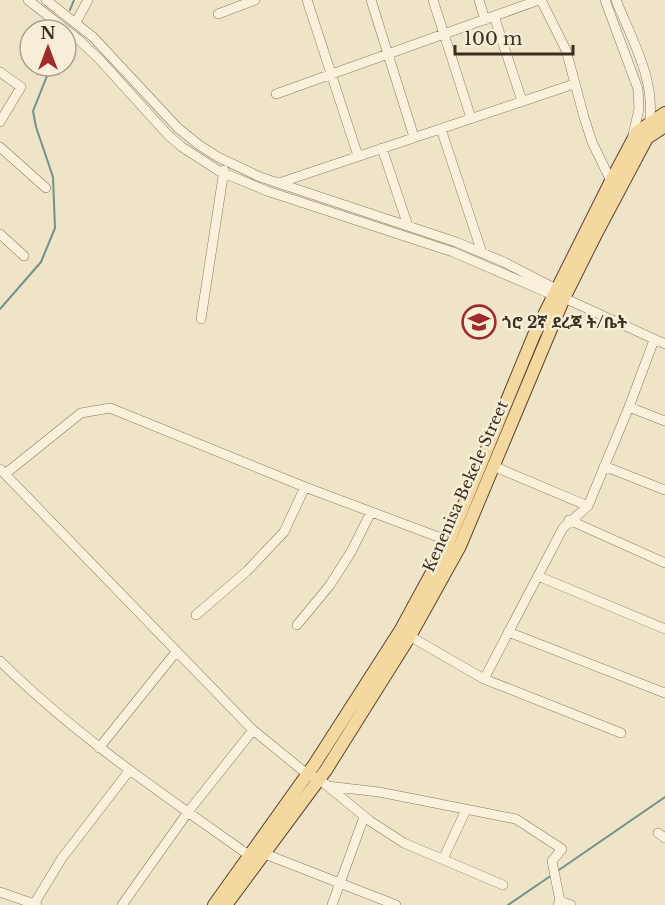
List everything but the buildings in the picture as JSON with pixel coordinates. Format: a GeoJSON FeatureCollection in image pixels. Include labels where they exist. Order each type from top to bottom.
{"type":"FeatureCollection","features":[{"type":"Feature","properties":{"kind":"main road"},"geometry":{"type":"LineString","coordinates":[[558,294],[632,140],[650,122],[665,113]]}},
{"type":"Feature","properties":{"kind":"main road","name":"Kenenisa Bekele Street"},"geometry":{"type":"LineString","coordinates":[[405,633],[449,541],[534,335],[647,138],[665,126]]}},
{"type":"Feature","properties":{"kind":"main road","name":"Kenenisa Bekele Street"},"geometry":{"type":"LineString","coordinates":[[226,905],[318,780],[405,633],[460,546],[494,466],[558,294]]}},
{"type":"Feature","properties":{"kind":"main road","name":"Kenenisa Bekele Street"},"geometry":{"type":"LineString","coordinates":[[214,905],[250,856],[318,780]]}},
{"type":"Feature","properties":{"kind":"street"},"geometry":{"type":"LineString","coordinates":[[28,0],[86,46],[168,135],[201,160],[223,173],[267,191],[453,252],[558,294]]}},
{"type":"Feature","properties":{"kind":"street"},"geometry":{"type":"LineString","coordinates":[[46,0],[71,18]]}},
{"type":"Feature","properties":{"kind":"street"},"geometry":{"type":"LineString","coordinates":[[78,18],[88,0]]}},
{"type":"Feature","properties":{"kind":"street"},"geometry":{"type":"LineString","coordinates":[[218,14],[255,0]]}},
{"type":"Feature","properties":{"kind":"street"},"geometry":{"type":"LineString","coordinates":[[307,0],[358,156]]}},
{"type":"Feature","properties":{"kind":"street"},"geometry":{"type":"LineString","coordinates":[[371,0],[414,137]]}},
{"type":"Feature","properties":{"kind":"street"},"geometry":{"type":"LineString","coordinates":[[433,0],[471,118]]}},
{"type":"Feature","properties":{"kind":"street"},"geometry":{"type":"LineString","coordinates":[[480,0],[490,18],[522,101]]}},
{"type":"Feature","properties":{"kind":"street"},"geometry":{"type":"LineString","coordinates":[[276,94],[540,0],[567,50],[574,84],[592,142],[611,181]]}},
{"type":"Feature","properties":{"kind":"street"},"geometry":{"type":"LineString","coordinates":[[605,0],[638,89],[639,109],[632,140]]}},
{"type":"Feature","properties":{"kind":"street"},"geometry":{"type":"LineString","coordinates":[[616,0],[649,87],[650,122],[647,138]]}},
{"type":"Feature","properties":{"kind":"street"},"geometry":{"type":"LineString","coordinates":[[78,24],[113,57],[178,128],[199,146],[227,162],[279,183],[456,242],[482,253],[558,294],[665,344]]}},
{"type":"Feature","properties":{"kind":"street"},"geometry":{"type":"LineString","coordinates":[[0,72],[21,87],[0,122]]}},
{"type":"Feature","properties":{"kind":"street"},"geometry":{"type":"LineString","coordinates":[[279,183],[574,84]]}},
{"type":"Feature","properties":{"kind":"street"},"geometry":{"type":"LineString","coordinates":[[441,129],[482,253]]}},
{"type":"Feature","properties":{"kind":"street"},"geometry":{"type":"LineString","coordinates":[[0,147],[46,188]]}},
{"type":"Feature","properties":{"kind":"street"},"geometry":{"type":"LineString","coordinates":[[382,148],[408,226]]}},
{"type":"Feature","properties":{"kind":"street"},"geometry":{"type":"LineString","coordinates":[[201,319],[223,173],[227,162]]}},
{"type":"Feature","properties":{"kind":"street"},"geometry":{"type":"LineString","coordinates":[[0,234],[24,256]]}},
{"type":"Feature","properties":{"kind":"street"},"geometry":{"type":"LineString","coordinates":[[484,679],[563,528],[569,520],[588,506],[654,340]]}},
{"type":"Feature","properties":{"kind":"street"},"geometry":{"type":"LineString","coordinates":[[629,407],[665,422]]}},
{"type":"Feature","properties":{"kind":"street"},"geometry":{"type":"LineString","coordinates":[[449,541],[305,487],[110,408],[81,413],[3,471],[253,730],[364,817],[404,843],[503,885]]}},
{"type":"Feature","properties":{"kind":"street"},"geometry":{"type":"LineString","coordinates":[[494,466],[588,506]]}},
{"type":"Feature","properties":{"kind":"street"},"geometry":{"type":"LineString","coordinates":[[604,466],[665,490]]}},
{"type":"Feature","properties":{"kind":"street"},"geometry":{"type":"LineString","coordinates":[[196,615],[247,571],[284,532],[305,487]]}},
{"type":"Feature","properties":{"kind":"street"},"geometry":{"type":"LineString","coordinates":[[297,626],[330,585],[351,552],[371,512]]}},
{"type":"Feature","properties":{"kind":"street"},"geometry":{"type":"LineString","coordinates":[[569,520],[665,562]]}},
{"type":"Feature","properties":{"kind":"street"},"geometry":{"type":"LineString","coordinates":[[538,576],[665,628]]}},
{"type":"Feature","properties":{"kind":"street"},"geometry":{"type":"LineString","coordinates":[[508,632],[665,693]]}},
{"type":"Feature","properties":{"kind":"street"},"geometry":{"type":"LineString","coordinates":[[405,633],[484,679],[621,733]]}},
{"type":"Feature","properties":{"kind":"street"},"geometry":{"type":"LineString","coordinates":[[99,747],[176,652]]}},
{"type":"Feature","properties":{"kind":"street"},"geometry":{"type":"LineString","coordinates":[[0,661],[129,771],[250,856]]}},
{"type":"Feature","properties":{"kind":"street"},"geometry":{"type":"LineString","coordinates":[[122,905],[188,812],[253,730]]}},
{"type":"Feature","properties":{"kind":"street"},"geometry":{"type":"LineString","coordinates":[[0,892],[36,904],[62,858],[129,771]]}},
{"type":"Feature","properties":{"kind":"street"},"geometry":{"type":"LineString","coordinates":[[318,780],[516,819],[562,849],[552,861],[559,903],[571,905]]}},
{"type":"Feature","properties":{"kind":"street"},"geometry":{"type":"LineString","coordinates":[[443,859],[466,810]]}},
{"type":"Feature","properties":{"kind":"street"},"geometry":{"type":"LineString","coordinates":[[332,905],[364,817]]}},
{"type":"Feature","properties":{"kind":"street"},"geometry":{"type":"LineString","coordinates":[[264,854],[396,905]]}},
{"type":"Feature","properties":{"kind":"waterway"},"geometry":{"type":"LineString","coordinates":[[70,10],[74,0]]}},
{"type":"Feature","properties":{"kind":"waterway"},"geometry":{"type":"LineString","coordinates":[[0,309],[41,262],[55,228],[53,177],[33,111],[46,78]]}},
{"type":"Feature","properties":{"kind":"waterway"},"geometry":{"type":"LineString","coordinates":[[556,872],[665,797]]}},
{"type":"Feature","properties":{"kind":"waterway"},"geometry":{"type":"LineString","coordinates":[[508,905],[552,875]]}},
{"type":"Feature","properties":{"kind":"place","name":"ጎሮ 2ኛ ደረጃ ት/ቤት"},"geometry":{"type":"Point","coordinates":[479,322]}}]}
